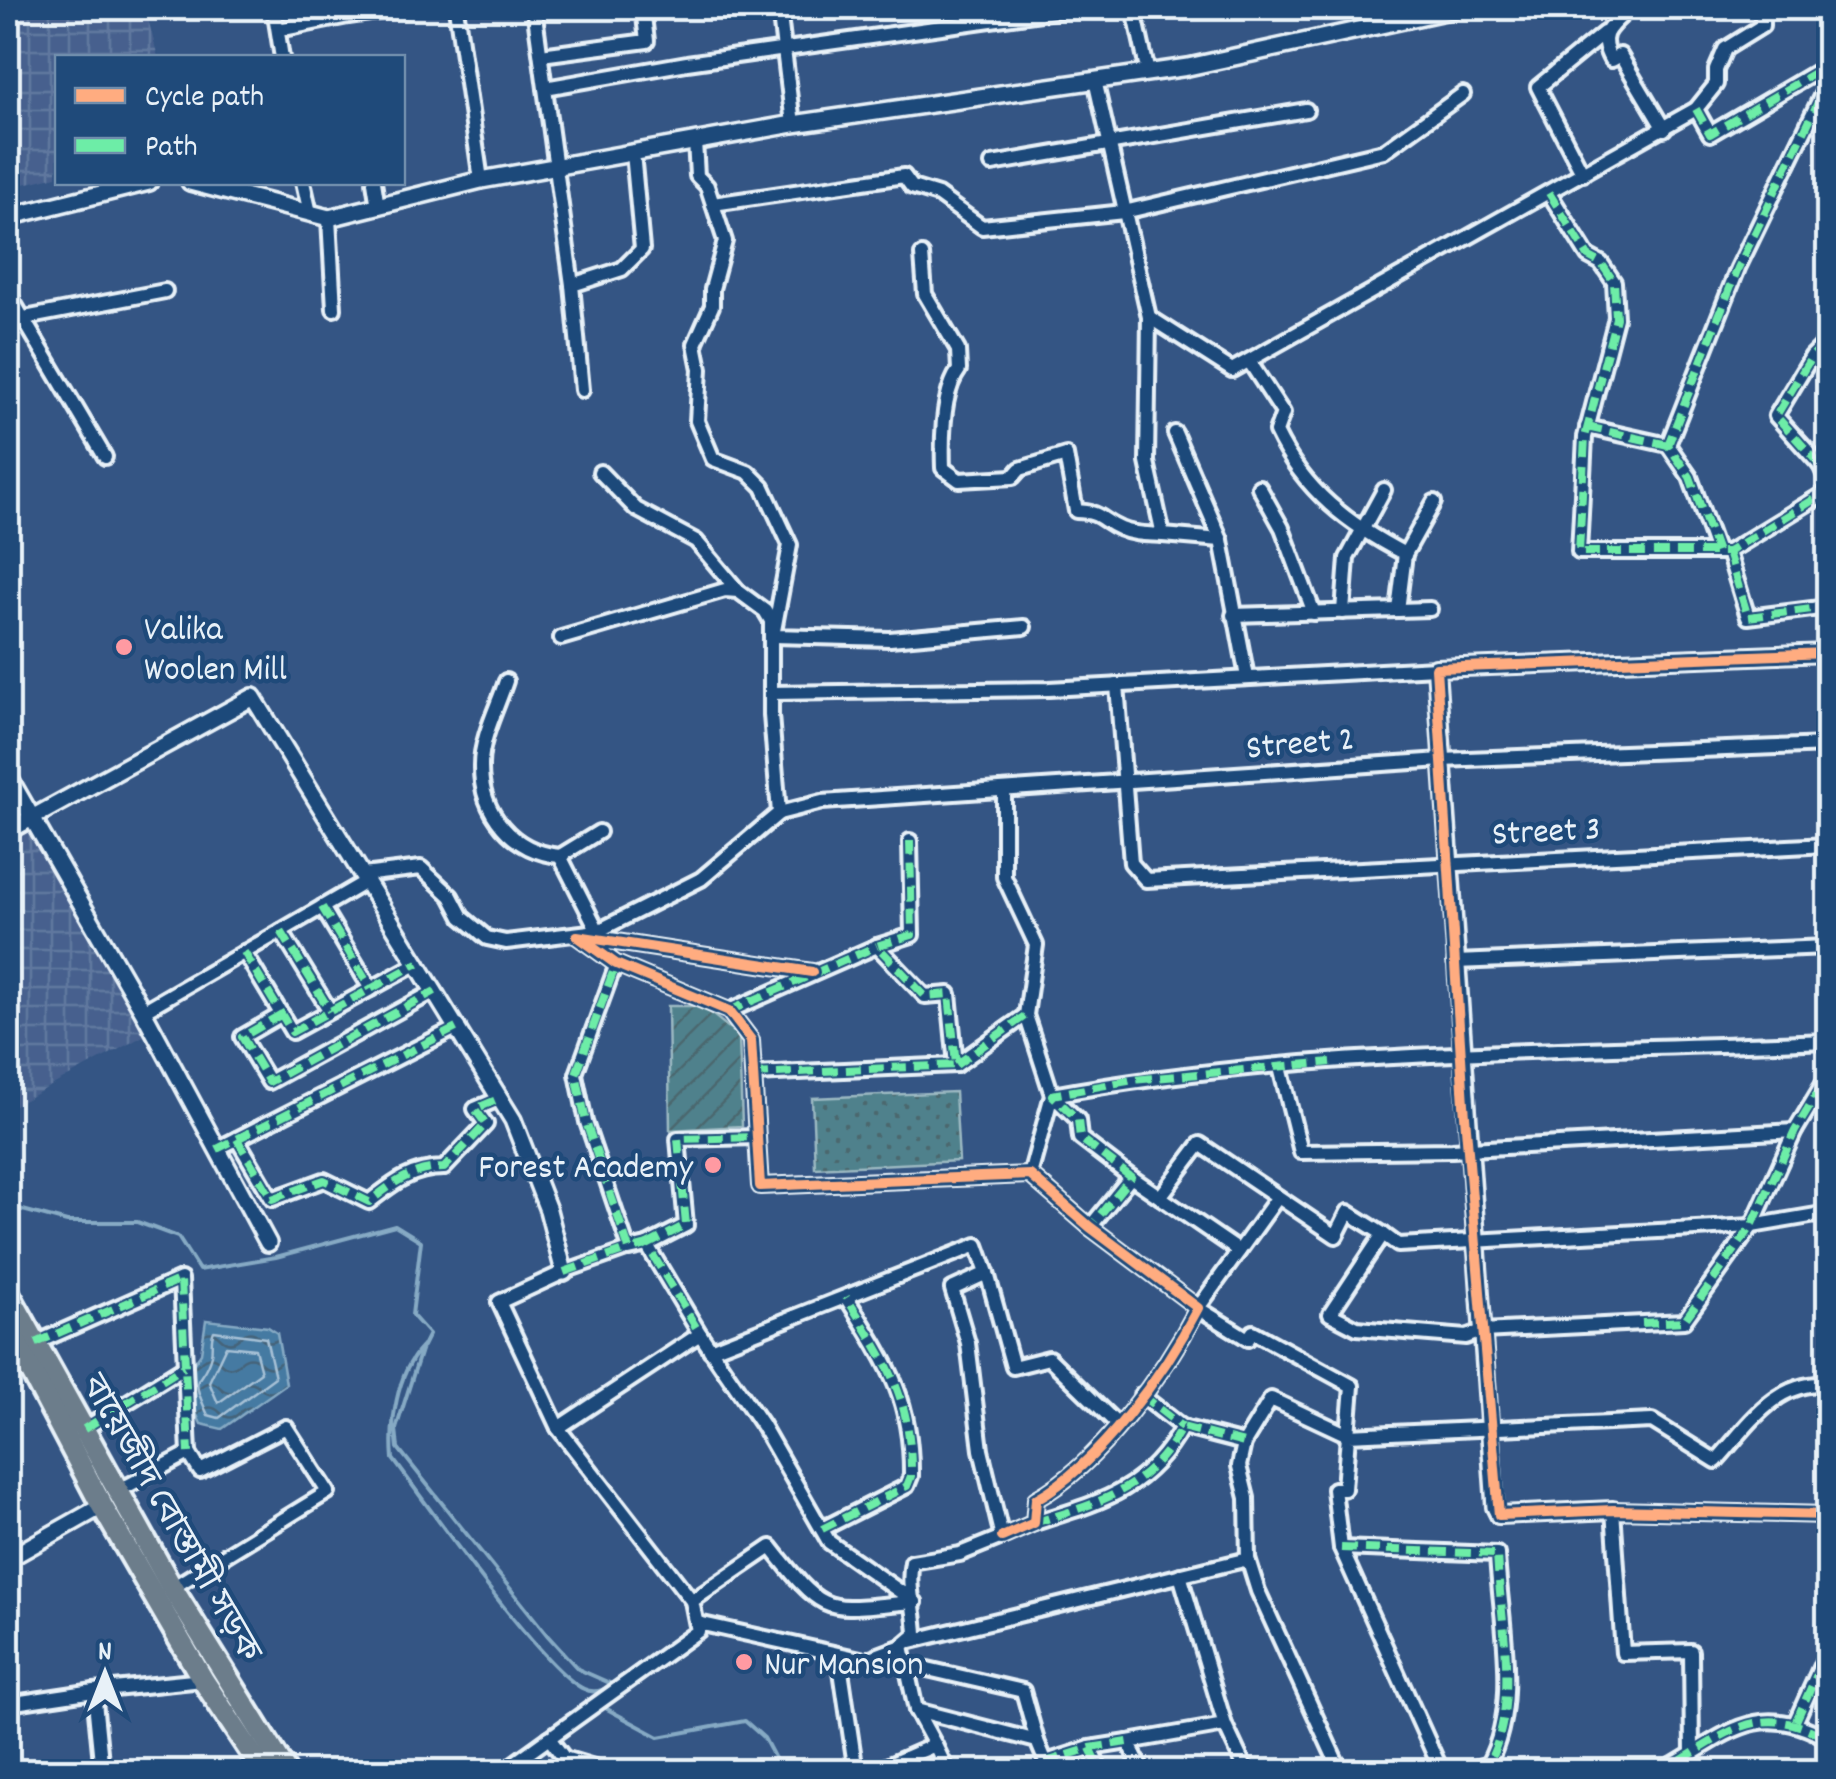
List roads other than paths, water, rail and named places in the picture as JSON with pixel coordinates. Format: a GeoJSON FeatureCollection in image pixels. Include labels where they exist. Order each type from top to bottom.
{"type":"FeatureCollection","features":[{"type":"Feature","properties":{"kind":"main road","name":"বায়েজীদ বোস্তামী সড়ক"},"geometry":{"type":"LineString","coordinates":[[8,1293],[172,1588],[286,1772]]}},
{"type":"Feature","properties":{"kind":"main road","name":"বায়েজীদ বোস্তামী সড়ক"},"geometry":{"type":"LineString","coordinates":[[8,1326],[102,1506],[203,1680],[264,1772]]}},
{"type":"Feature","properties":{"kind":"street"},"geometry":{"type":"LineString","coordinates":[[274,8],[282,55]]}},
{"type":"Feature","properties":{"kind":"street"},"geometry":{"type":"LineString","coordinates":[[278,30],[348,12],[407,8]]}},
{"type":"Feature","properties":{"kind":"street"},"geometry":{"type":"LineString","coordinates":[[456,8],[481,180]]}},
{"type":"Feature","properties":{"kind":"street"},"geometry":{"type":"LineString","coordinates":[[534,8],[557,166],[582,390]]}},
{"type":"Feature","properties":{"kind":"street"},"geometry":{"type":"LineString","coordinates":[[541,56],[647,41],[643,8]]}},
{"type":"Feature","properties":{"kind":"street"},"geometry":{"type":"LineString","coordinates":[[778,8],[792,124]]}},
{"type":"Feature","properties":{"kind":"street"},"geometry":{"type":"LineString","coordinates":[[546,88],[1001,13],[1076,8]]}},
{"type":"Feature","properties":{"kind":"street"},"geometry":{"type":"LineString","coordinates":[[1139,8],[1148,73]]}},
{"type":"Feature","properties":{"kind":"street"},"geometry":{"type":"LineString","coordinates":[[201,185],[329,218],[481,180],[792,124],[1148,73],[1458,8]]}},
{"type":"Feature","properties":{"kind":"street"},"geometry":{"type":"LineString","coordinates":[[1583,174],[1538,88],[1630,8]]}},
{"type":"Feature","properties":{"kind":"street"},"geometry":{"type":"LineString","coordinates":[[1149,317],[1232,370],[1696,109],[1716,84],[1716,70],[1725,48],[1762,26],[1762,8]]}},
{"type":"Feature","properties":{"kind":"street"},"geometry":{"type":"LineString","coordinates":[[1604,33],[1602,45],[1611,60],[1620,55],[1664,129]]}},
{"type":"Feature","properties":{"kind":"street"},"geometry":{"type":"LineString","coordinates":[[1668,445],[1738,268],[1826,86],[1824,68],[1710,134],[1696,109]]}},
{"type":"Feature","properties":{"kind":"street"},"geometry":{"type":"LineString","coordinates":[[1096,80],[1149,317],[1147,462],[1163,535]]}},
{"type":"Feature","properties":{"kind":"street"},"geometry":{"type":"LineString","coordinates":[[712,204],[904,176],[912,187],[938,195],[982,227],[1124,212],[1384,151],[1463,94]]}},
{"type":"Feature","properties":{"kind":"street"},"geometry":{"type":"LineString","coordinates":[[992,164],[1306,110]]}},
{"type":"Feature","properties":{"kind":"street"},"geometry":{"type":"LineString","coordinates":[[143,1011],[322,908],[365,878],[421,868],[451,896],[462,917],[488,938],[506,942],[598,931],[701,879],[779,813],[771,693],[773,636],[790,545],[763,487],[748,472],[712,458],[697,421],[700,369],[695,344],[712,306],[714,280],[725,241],[707,186],[698,180],[695,142]]}},
{"type":"Feature","properties":{"kind":"street"},"geometry":{"type":"LineString","coordinates":[[572,286],[622,269],[642,250],[632,153]]}},
{"type":"Feature","properties":{"kind":"street"},"geometry":{"type":"LineString","coordinates":[[8,217],[137,185]]}},
{"type":"Feature","properties":{"kind":"street"},"geometry":{"type":"LineString","coordinates":[[304,185],[310,214]]}},
{"type":"Feature","properties":{"kind":"street"},"geometry":{"type":"LineString","coordinates":[[374,185],[378,206]]}},
{"type":"Feature","properties":{"kind":"street"},"geometry":{"type":"LineString","coordinates":[[1549,193],[1588,256],[1601,263],[1614,282],[1616,318],[1587,428],[1579,552],[1723,552],[1828,491]]}},
{"type":"Feature","properties":{"kind":"street"},"geometry":{"type":"LineString","coordinates":[[329,218],[334,308]]}},
{"type":"Feature","properties":{"kind":"street"},"geometry":{"type":"LineString","coordinates":[[922,255],[925,294],[958,350],[959,370],[951,380],[946,415],[944,468],[959,480],[1013,477],[1020,469],[1066,455],[1076,511],[1099,512],[1116,527],[1132,533],[1222,540]]}},
{"type":"Feature","properties":{"kind":"street"},"geometry":{"type":"LineString","coordinates":[[25,318],[165,291]]}},
{"type":"Feature","properties":{"kind":"street"},"geometry":{"type":"LineString","coordinates":[[8,292],[104,457]]}},
{"type":"Feature","properties":{"kind":"street"},"geometry":{"type":"LineString","coordinates":[[1828,340],[1812,356],[1776,416],[1824,463],[1828,482]]}},
{"type":"Feature","properties":{"kind":"street"},"geometry":{"type":"LineString","coordinates":[[1249,360],[1283,413],[1276,432],[1287,455],[1324,502],[1361,532],[1406,554]]}},
{"type":"Feature","properties":{"kind":"street"},"geometry":{"type":"LineString","coordinates":[[1587,428],[1668,445],[1690,478],[1748,617],[1828,607]]}},
{"type":"Feature","properties":{"kind":"street"},"geometry":{"type":"LineString","coordinates":[[1175,433],[1222,540],[1247,677]]}},
{"type":"Feature","properties":{"kind":"street"},"geometry":{"type":"LineString","coordinates":[[600,472],[636,509],[696,541],[738,591],[766,611],[773,636]]}},
{"type":"Feature","properties":{"kind":"street"},"geometry":{"type":"LineString","coordinates":[[1260,487],[1282,528],[1314,612]]}},
{"type":"Feature","properties":{"kind":"street"},"geometry":{"type":"LineString","coordinates":[[1343,612],[1347,558],[1384,490]]}},
{"type":"Feature","properties":{"kind":"street"},"geometry":{"type":"LineString","coordinates":[[1398,610],[1406,554],[1434,502]]}},
{"type":"Feature","properties":{"kind":"street"},"geometry":{"type":"LineString","coordinates":[[561,638],[725,590],[738,591]]}},
{"type":"Feature","properties":{"kind":"street"},"geometry":{"type":"LineString","coordinates":[[1233,615],[1430,609]]}},
{"type":"Feature","properties":{"kind":"street"},"geometry":{"type":"LineString","coordinates":[[773,636],[890,639],[1024,627]]}},
{"type":"Feature","properties":{"kind":"street"},"geometry":{"type":"LineString","coordinates":[[771,693],[1118,685],[1828,653]]}},
{"type":"Feature","properties":{"kind":"street"},"geometry":{"type":"LineString","coordinates":[[1436,668],[1468,1149],[1499,1515],[1613,1510],[1828,1515]]}},
{"type":"Feature","properties":{"kind":"street"},"geometry":{"type":"LineString","coordinates":[[506,681],[480,764],[494,814],[525,848],[560,856],[599,832]]}},
{"type":"Feature","properties":{"kind":"street"},"geometry":{"type":"LineString","coordinates":[[1118,685],[1123,785]]}},
{"type":"Feature","properties":{"kind":"street"},"geometry":{"type":"LineString","coordinates":[[8,831],[253,697],[501,1098],[531,1160],[564,1272]]}},
{"type":"Feature","properties":{"kind":"street","name":"Street 2"},"geometry":{"type":"LineString","coordinates":[[779,813],[822,802],[1123,785],[1442,760],[1828,745]]}},
{"type":"Feature","properties":{"kind":"street"},"geometry":{"type":"LineString","coordinates":[[8,776],[143,1011],[268,1243]]}},
{"type":"Feature","properties":{"kind":"street","name":"Street 3"},"geometry":{"type":"LineString","coordinates":[[1123,785],[1131,863],[1146,880],[1828,845]]}},
{"type":"Feature","properties":{"kind":"street"},"geometry":{"type":"LineString","coordinates":[[1004,792],[1004,877],[1036,945],[1026,1016],[1052,1095],[1078,1120],[1080,1138],[1239,1251]]}},
{"type":"Feature","properties":{"kind":"street"},"geometry":{"type":"LineString","coordinates":[[729,1011],[812,972],[912,934],[910,841]]}},
{"type":"Feature","properties":{"kind":"street"},"geometry":{"type":"LineString","coordinates":[[560,856],[598,931]]}},
{"type":"Feature","properties":{"kind":"street"},"geometry":{"type":"LineString","coordinates":[[322,908],[371,989]]}},
{"type":"Feature","properties":{"kind":"street"},"geometry":{"type":"LineString","coordinates":[[282,931],[330,1011]]}},
{"type":"Feature","properties":{"kind":"street"},"geometry":{"type":"LineString","coordinates":[[812,972],[577,936],[616,964],[729,1011],[750,1040],[760,1186],[1030,1175],[1090,1227],[1198,1308],[1248,1339],[1253,1332],[1352,1386],[1344,1489],[1334,1489],[1341,1548],[1442,1772]]}},
{"type":"Feature","properties":{"kind":"street"},"geometry":{"type":"LineString","coordinates":[[877,946],[925,996],[949,994],[956,1065]]}},
{"type":"Feature","properties":{"kind":"street"},"geometry":{"type":"LineString","coordinates":[[1455,962],[1828,946]]}},
{"type":"Feature","properties":{"kind":"street"},"geometry":{"type":"LineString","coordinates":[[244,952],[292,1032],[418,963]]}},
{"type":"Feature","properties":{"kind":"street"},"geometry":{"type":"LineString","coordinates":[[616,964],[576,1074],[586,1122],[629,1250]]}},
{"type":"Feature","properties":{"kind":"street"},"geometry":{"type":"LineString","coordinates":[[282,1014],[242,1037],[269,1082],[436,991]]}},
{"type":"Feature","properties":{"kind":"street"},"geometry":{"type":"LineString","coordinates":[[754,1074],[956,1065],[1026,1016]]}},
{"type":"Feature","properties":{"kind":"street"},"geometry":{"type":"LineString","coordinates":[[217,1149],[458,1027]]}},
{"type":"Feature","properties":{"kind":"street"},"geometry":{"type":"LineString","coordinates":[[1052,1095],[1132,1080],[1280,1067],[1828,1041]]}},
{"type":"Feature","properties":{"kind":"street"},"geometry":{"type":"LineString","coordinates":[[1280,1067],[1302,1152],[1468,1149],[1795,1131]]}},
{"type":"Feature","properties":{"kind":"street"},"geometry":{"type":"LineString","coordinates":[[1383,1234],[1330,1314],[1357,1328],[1466,1337],[1482,1332],[1684,1320],[1752,1226],[1795,1131],[1828,1076]]}},
{"type":"Feature","properties":{"kind":"street"},"geometry":{"type":"LineString","coordinates":[[1030,1175],[1052,1095]]}},
{"type":"Feature","properties":{"kind":"street"},"geometry":{"type":"LineString","coordinates":[[237,1139],[272,1198],[324,1180],[369,1202],[398,1179],[423,1168],[444,1168],[486,1124],[475,1110],[501,1098]]}},
{"type":"Feature","properties":{"kind":"street"},"geometry":{"type":"LineString","coordinates":[[502,1772],[694,1637],[698,1623],[692,1601],[558,1428],[499,1302],[564,1272],[647,1245],[686,1225],[678,1140],[757,1136]]}},
{"type":"Feature","properties":{"kind":"street"},"geometry":{"type":"LineString","coordinates":[[1160,1197],[1200,1144],[1336,1236],[1348,1212],[1398,1245],[1752,1226],[1828,1213]]}},
{"type":"Feature","properties":{"kind":"street"},"geometry":{"type":"LineString","coordinates":[[1090,1227],[1131,1177]]}},
{"type":"Feature","properties":{"kind":"street"},"geometry":{"type":"LineString","coordinates":[[1034,1523],[1036,1499],[1077,1470],[1117,1424],[1278,1196]]}},
{"type":"Feature","properties":{"kind":"street"},"geometry":{"type":"LineString","coordinates":[[647,1245],[710,1350],[762,1425],[829,1542],[915,1602]]}},
{"type":"Feature","properties":{"kind":"street"},"geometry":{"type":"LineString","coordinates":[[710,1350],[974,1245],[987,1274],[1012,1367],[1049,1358],[1117,1424]]}},
{"type":"Feature","properties":{"kind":"street"},"geometry":{"type":"LineString","coordinates":[[987,1274],[952,1290],[968,1342],[980,1450],[1002,1537]]}},
{"type":"Feature","properties":{"kind":"street"},"geometry":{"type":"LineString","coordinates":[[36,1344],[181,1279],[189,1453],[200,1471],[287,1427],[328,1494],[172,1588]]}},
{"type":"Feature","properties":{"kind":"street"},"geometry":{"type":"LineString","coordinates":[[822,1529],[906,1486],[910,1476],[905,1403],[884,1358],[846,1297]]}},
{"type":"Feature","properties":{"kind":"street"},"geometry":{"type":"LineString","coordinates":[[558,1428],[700,1334]]}},
{"type":"Feature","properties":{"kind":"street"},"geometry":{"type":"LineString","coordinates":[[84,1430],[184,1366]]}},
{"type":"Feature","properties":{"kind":"street"},"geometry":{"type":"LineString","coordinates":[[1341,1772],[1258,1591],[1248,1559],[1248,1498],[1239,1466],[1244,1443],[1272,1399],[1348,1435],[1652,1421],[1716,1462],[1768,1403],[1804,1383],[1828,1384]]}},
{"type":"Feature","properties":{"kind":"street"},"geometry":{"type":"LineString","coordinates":[[1140,1395],[1182,1427],[1244,1443]]}},
{"type":"Feature","properties":{"kind":"street"},"geometry":{"type":"LineString","coordinates":[[948,1772],[916,1710],[906,1664],[907,1644],[916,1634],[915,1602],[908,1584],[912,1562],[960,1554],[1098,1502],[1142,1480],[1167,1454],[1182,1427]]}},
{"type":"Feature","properties":{"kind":"street"},"geometry":{"type":"LineString","coordinates":[[118,1490],[189,1453]]}},
{"type":"Feature","properties":{"kind":"street"},"geometry":{"type":"LineString","coordinates":[[8,1559],[102,1506]]}},
{"type":"Feature","properties":{"kind":"street"},"geometry":{"type":"LineString","coordinates":[[1613,1510],[1622,1652],[1691,1651],[1692,1755]]}},
{"type":"Feature","properties":{"kind":"street"},"geometry":{"type":"LineString","coordinates":[[692,1601],[770,1547],[805,1590],[828,1608],[915,1602]]}},
{"type":"Feature","properties":{"kind":"street"},"geometry":{"type":"LineString","coordinates":[[1341,1548],[1497,1554],[1506,1710],[1499,1744],[1488,1764],[1461,1772]]}},
{"type":"Feature","properties":{"kind":"street"},"geometry":{"type":"LineString","coordinates":[[698,1623],[864,1660],[907,1644],[1248,1559]]}},
{"type":"Feature","properties":{"kind":"street"},"geometry":{"type":"LineString","coordinates":[[1180,1575],[1225,1725],[1247,1772]]}},
{"type":"Feature","properties":{"kind":"street"},"geometry":{"type":"LineString","coordinates":[[1796,1721],[1828,1650]]}},
{"type":"Feature","properties":{"kind":"street"},"geometry":{"type":"LineString","coordinates":[[840,1664],[856,1772]]}},
{"type":"Feature","properties":{"kind":"street"},"geometry":{"type":"LineString","coordinates":[[906,1664],[1023,1691],[1048,1767],[1090,1748],[1225,1725]]}},
{"type":"Feature","properties":{"kind":"street"},"geometry":{"type":"LineString","coordinates":[[8,1704],[203,1680]]}},
{"type":"Feature","properties":{"kind":"street"},"geometry":{"type":"LineString","coordinates":[[94,1691],[102,1772]]}},
{"type":"Feature","properties":{"kind":"street"},"geometry":{"type":"LineString","coordinates":[[916,1710],[1037,1742]]}},
{"type":"Feature","properties":{"kind":"street"},"geometry":{"type":"LineString","coordinates":[[1660,1772],[1760,1719],[1796,1721],[1828,1740]]}},
{"type":"Feature","properties":{"kind":"street"},"geometry":{"type":"LineString","coordinates":[[549,1738],[564,1758],[611,1772]]}},
{"type":"Feature","properties":{"kind":"street"},"geometry":{"type":"LineString","coordinates":[[1128,1742],[1143,1772]]}},
{"type":"Feature","properties":{"kind":"street"},"geometry":{"type":"LineString","coordinates":[[873,1772],[935,1744]]}},
{"type":"Feature","properties":{"kind":"street"},"geometry":{"type":"LineString","coordinates":[[1090,1748],[1101,1772]]}},
{"type":"Feature","properties":{"kind":"water"},"geometry":{"type":"Polygon","coordinates":[[[206,1320],[268,1327],[277,1333],[286,1384],[222,1429],[201,1424],[187,1393],[186,1374],[201,1353],[206,1320]]]}},
{"type":"Feature","properties":{"kind":"waterway"},"geometry":{"type":"LineString","coordinates":[[8,1206],[67,1222],[137,1222],[178,1237],[199,1270],[276,1257],[395,1225],[421,1241],[412,1315],[429,1334],[423,1346]]}},
{"type":"Feature","properties":{"kind":"waterway"},"geometry":{"type":"LineString","coordinates":[[422,1347],[396,1429],[398,1448],[548,1636],[578,1669],[612,1684],[605,1688],[584,1689],[541,1652],[393,1459],[397,1400],[406,1371],[422,1347]]}},
{"type":"Feature","properties":{"kind":"waterway"},"geometry":{"type":"LineString","coordinates":[[607,1709],[659,1737],[745,1721],[764,1738],[782,1772]]}},
{"type":"Feature","properties":{"kind":"place","name":"Valika Woolen Mill"},"geometry":{"type":"Point","coordinates":[124,647]}},
{"type":"Feature","properties":{"kind":"place","name":"Forest Academy"},"geometry":{"type":"Point","coordinates":[713,1165]}},
{"type":"Feature","properties":{"kind":"place","name":"Nur Mansion"},"geometry":{"type":"Point","coordinates":[744,1662]}}]}
